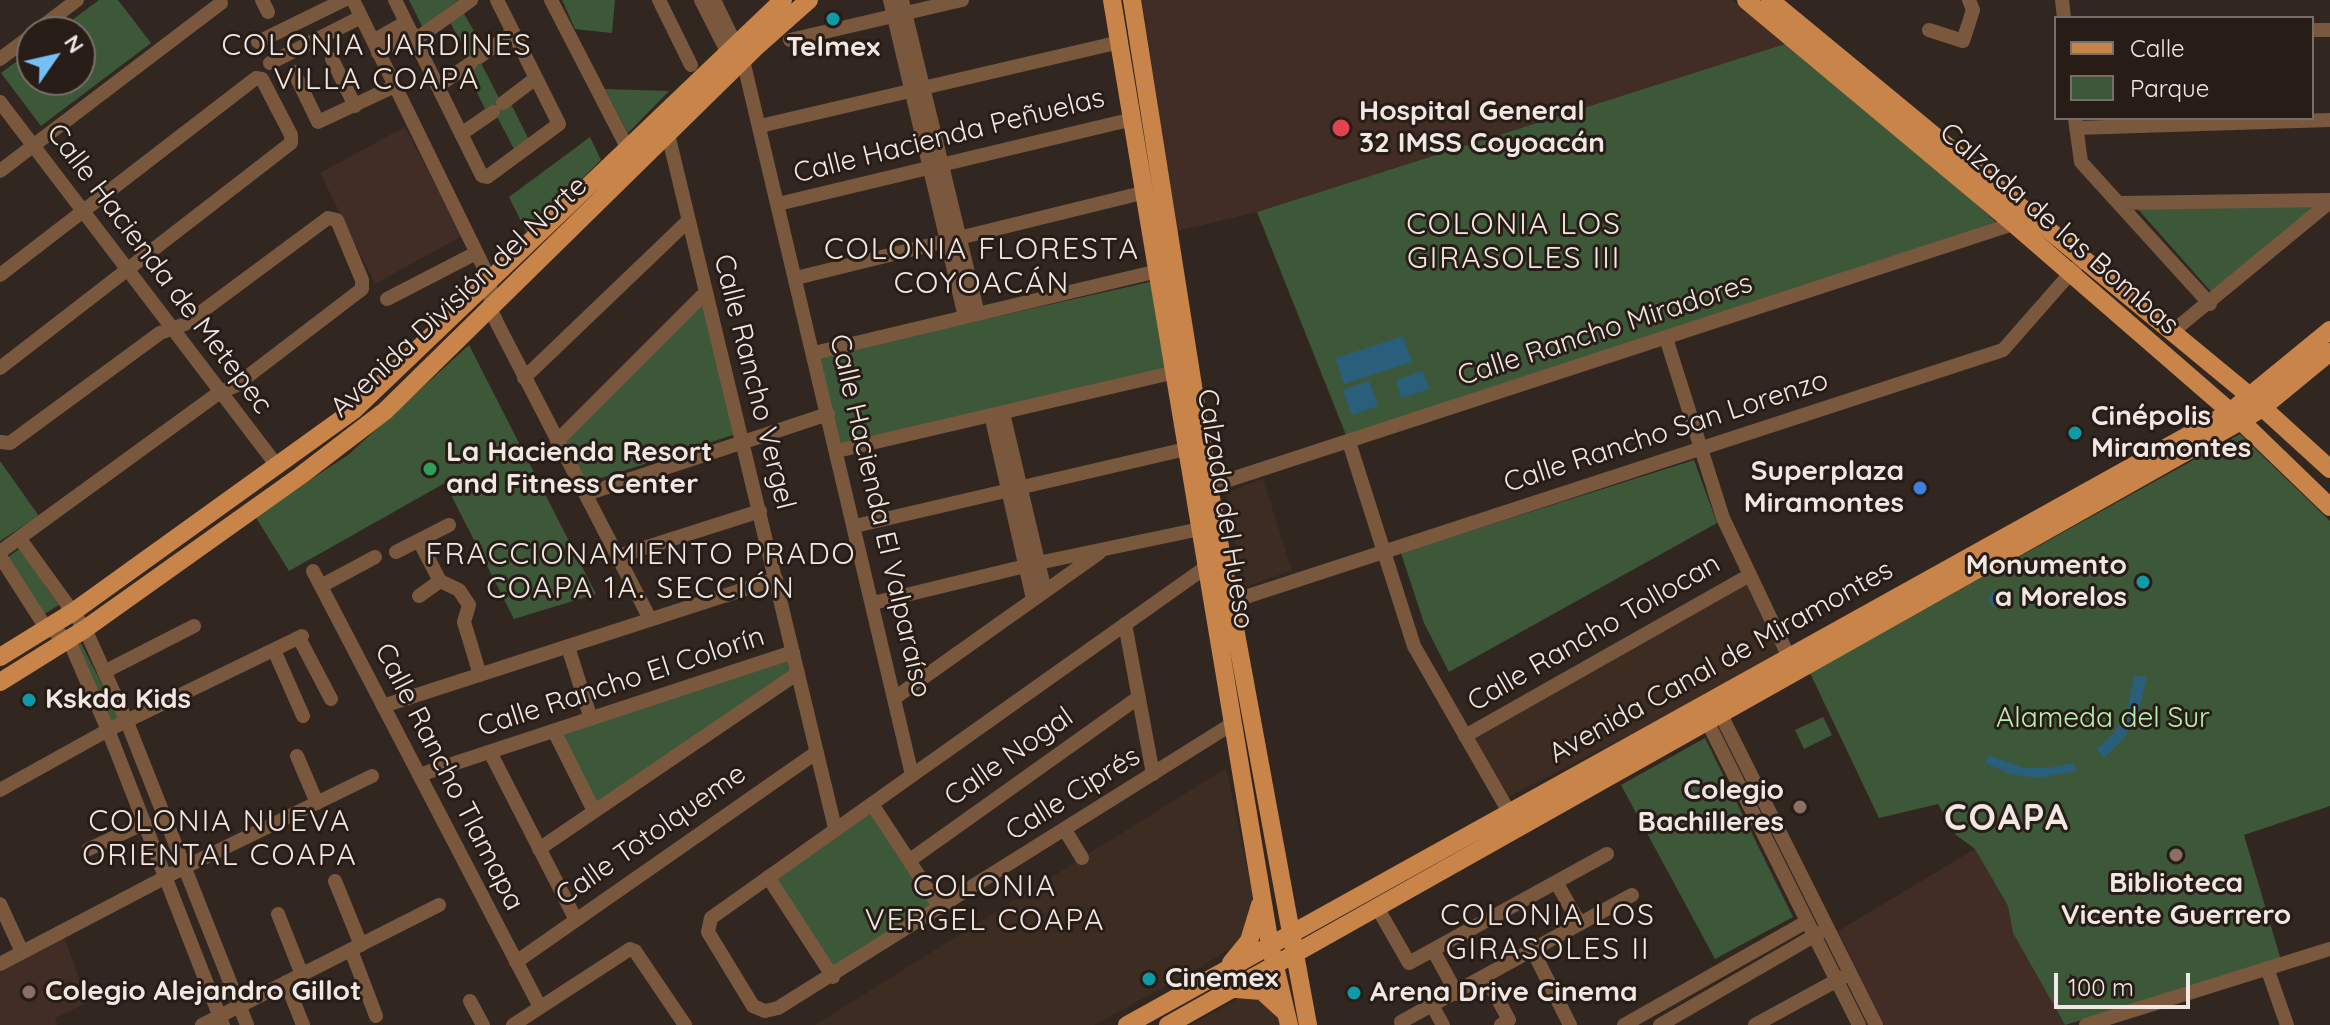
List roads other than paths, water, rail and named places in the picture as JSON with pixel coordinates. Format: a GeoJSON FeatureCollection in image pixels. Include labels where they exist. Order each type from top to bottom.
{"type":"FeatureCollection","features":[{"type":"Feature","properties":{"kind":"main road","name":"Avenida División del Norte"},"geometry":{"type":"LineString","coordinates":[[0,682],[76,634],[351,439],[491,310],[668,134],[783,0]]}},
{"type":"Feature","properties":{"kind":"main road","name":"Avenida División del Norte"},"geometry":{"type":"LineString","coordinates":[[0,657],[73,612],[330,429],[628,149],[735,57],[809,0]]}},
{"type":"Feature","properties":{"kind":"main road","name":"Calzada del Hueso"},"geometry":{"type":"LineString","coordinates":[[1112,0],[1158,271],[1183,371],[1186,449],[1201,489],[1200,529],[1206,567],[1270,945],[1289,1024]]}},
{"type":"Feature","properties":{"kind":"main road","name":"Calzada del Hueso"},"geometry":{"type":"LineString","coordinates":[[1132,0],[1201,489],[1230,602],[1308,1025]]}},
{"type":"Feature","properties":{"kind":"main road","name":"Calzada de las Bombas"},"geometry":{"type":"LineString","coordinates":[[1746,0],[2014,224],[2236,416],[2330,507]]}},
{"type":"Feature","properties":{"kind":"main road","name":"Calzada de las Bombas"},"geometry":{"type":"LineString","coordinates":[[1770,0],[2257,403],[2330,469]]}},
{"type":"Feature","properties":{"kind":"main road"},"geometry":{"type":"LineString","coordinates":[[2070,274],[2080,270],[2102,274]]}},
{"type":"Feature","properties":{"kind":"main road","name":"Avenida Canal de Miramontes"},"geometry":{"type":"LineString","coordinates":[[2257,403],[2330,330]]}},
{"type":"Feature","properties":{"kind":"main road","name":"Avenida Canal de Miramontes"},"geometry":{"type":"LineString","coordinates":[[1168,1025],[1378,909],[2236,416],[2330,352]]}},
{"type":"Feature","properties":{"kind":"main road"},"geometry":{"type":"LineString","coordinates":[[346,416],[346,429],[351,439]]}},
{"type":"Feature","properties":{"kind":"main road","name":"Avenida Canal de Miramontes"},"geometry":{"type":"LineString","coordinates":[[1127,1025],[1788,655],[2236,416]]}},
{"type":"Feature","properties":{"kind":"main road"},"geometry":{"type":"LineString","coordinates":[[330,429],[351,439]]}},
{"type":"Feature","properties":{"kind":"main road"},"geometry":{"type":"LineString","coordinates":[[174,540],[175,553],[186,557]]}},
{"type":"Feature","properties":{"kind":"main road"},"geometry":{"type":"LineString","coordinates":[[158,552],[170,557],[170,568]]}},
{"type":"Feature","properties":{"kind":"main road"},"geometry":{"type":"LineString","coordinates":[[1211,978],[1229,966],[1249,941],[1258,918],[1261,894]]}},
{"type":"Feature","properties":{"kind":"main road"},"geometry":{"type":"LineString","coordinates":[[1229,991],[1248,988],[1269,995],[1284,1010],[1289,1024]]}},
{"type":"Feature","properties":{"kind":"street"},"geometry":{"type":"LineString","coordinates":[[56,16],[77,0]]}},
{"type":"Feature","properties":{"kind":"street"},"geometry":{"type":"LineString","coordinates":[[258,42],[344,0]]}},
{"type":"Feature","properties":{"kind":"street"},"geometry":{"type":"LineString","coordinates":[[353,0],[490,280],[491,310],[650,619]]}},
{"type":"Feature","properties":{"kind":"street"},"geometry":{"type":"LineString","coordinates":[[376,47],[471,0]]}},
{"type":"Feature","properties":{"kind":"street"},"geometry":{"type":"LineString","coordinates":[[398,1],[482,176],[487,177],[556,127],[558,119],[497,0]]}},
{"type":"Feature","properties":{"kind":"street"},"geometry":{"type":"LineString","coordinates":[[551,0],[628,149]]}},
{"type":"Feature","properties":{"kind":"street"},"geometry":{"type":"LineString","coordinates":[[659,0],[691,65]]}},
{"type":"Feature","properties":{"kind":"street"},"geometry":{"type":"LineString","coordinates":[[701,0],[735,57]]}},
{"type":"Feature","properties":{"kind":"street"},"geometry":{"type":"LineString","coordinates":[[714,0],[735,57]]}},
{"type":"Feature","properties":{"kind":"street"},"geometry":{"type":"LineString","coordinates":[[890,0],[900,10],[972,315]]}},
{"type":"Feature","properties":{"kind":"street"},"geometry":{"type":"LineString","coordinates":[[790,40],[900,10],[962,0]]}},
{"type":"Feature","properties":{"kind":"street"},"geometry":{"type":"LineString","coordinates":[[1929,30],[1963,41],[1973,10],[1969,0]]}},
{"type":"Feature","properties":{"kind":"street"},"geometry":{"type":"LineString","coordinates":[[0,171],[221,3]]}},
{"type":"Feature","properties":{"kind":"street"},"geometry":{"type":"LineString","coordinates":[[270,63],[361,17]]}},
{"type":"Feature","properties":{"kind":"street"},"geometry":{"type":"LineString","coordinates":[[438,86],[513,32]]}},
{"type":"Feature","properties":{"kind":"street"},"geometry":{"type":"LineString","coordinates":[[760,126],[1120,42]]}},
{"type":"Feature","properties":{"kind":"street"},"geometry":{"type":"LineString","coordinates":[[0,59],[16,47]]}},
{"type":"Feature","properties":{"kind":"street","name":"Calle Hacienda El Valparaíso"},"geometry":{"type":"LineString","coordinates":[[735,57],[749,84],[760,126],[912,775]]}},
{"type":"Feature","properties":{"kind":"street"},"geometry":{"type":"LineString","coordinates":[[332,59],[355,106]]}},
{"type":"Feature","properties":{"kind":"street"},"geometry":{"type":"LineString","coordinates":[[294,72],[318,122],[395,86]]}},
{"type":"Feature","properties":{"kind":"street"},"geometry":{"type":"LineString","coordinates":[[0,275],[256,78],[262,79],[291,135],[291,143],[0,368]]}},
{"type":"Feature","properties":{"kind":"street"},"geometry":{"type":"LineString","coordinates":[[461,134],[536,78]]}},
{"type":"Feature","properties":{"kind":"street","name":"Calle Hacienda de Metepec"},"geometry":{"type":"LineString","coordinates":[[0,102],[278,467]]}},
{"type":"Feature","properties":{"kind":"street","name":"Calle Hacienda Peñuelas"},"geometry":{"type":"LineString","coordinates":[[778,204],[1133,119]]}},
{"type":"Feature","properties":{"kind":"street"},"geometry":{"type":"LineString","coordinates":[[2210,304],[2081,162],[2075,123],[2330,120]]}},
{"type":"Feature","properties":{"kind":"street","name":"Calle Rancho Vergel"},"geometry":{"type":"LineString","coordinates":[[668,134],[704,294],[760,511],[835,828]]}},
{"type":"Feature","properties":{"kind":"street"},"geometry":{"type":"LineString","coordinates":[[796,278],[1146,192]]}},
{"type":"Feature","properties":{"kind":"street"},"geometry":{"type":"LineString","coordinates":[[2119,203],[2330,201]]}},
{"type":"Feature","properties":{"kind":"street"},"geometry":{"type":"LineString","coordinates":[[2172,332],[2210,304],[2330,201]]}},
{"type":"Feature","properties":{"kind":"street"},"geometry":{"type":"LineString","coordinates":[[3,443],[171,327],[185,324],[332,217],[337,220],[364,286],[235,386],[220,392],[0,554],[46,628],[76,634],[104,672],[127,722],[247,1025]]}},
{"type":"Feature","properties":{"kind":"street","name":"Calle Rancho Miradores"},"geometry":{"type":"LineString","coordinates":[[1201,489],[2033,217]]}},
{"type":"Feature","properties":{"kind":"street"},"geometry":{"type":"LineString","coordinates":[[524,378],[687,222]]}},
{"type":"Feature","properties":{"kind":"street"},"geometry":{"type":"LineString","coordinates":[[387,299],[476,253]]}},
{"type":"Feature","properties":{"kind":"street","name":"Calle Rancho San Lorenzo"},"geometry":{"type":"LineString","coordinates":[[1230,602],[2003,350],[2083,259]]}},
{"type":"Feature","properties":{"kind":"street"},"geometry":{"type":"LineString","coordinates":[[814,353],[1158,271]]}},
{"type":"Feature","properties":{"kind":"street"},"geometry":{"type":"LineString","coordinates":[[557,441],[704,294]]}},
{"type":"Feature","properties":{"kind":"street"},"geometry":{"type":"LineString","coordinates":[[1666,338],[1723,518],[1788,655]]}},
{"type":"Feature","properties":{"kind":"street"},"geometry":{"type":"LineString","coordinates":[[837,451],[1183,371]]}},
{"type":"Feature","properties":{"kind":"street"},"geometry":{"type":"LineString","coordinates":[[586,494],[828,414]]}},
{"type":"Feature","properties":{"kind":"street"},"geometry":{"type":"LineString","coordinates":[[997,414],[1039,595]]}},
{"type":"Feature","properties":{"kind":"street"},"geometry":{"type":"LineString","coordinates":[[1349,442],[1414,646],[1509,812]]}},
{"type":"Feature","properties":{"kind":"street"},"geometry":{"type":"LineString","coordinates":[[855,526],[1186,449]]}},
{"type":"Feature","properties":{"kind":"street"},"geometry":{"type":"LineString","coordinates":[[619,556],[760,511]]}},
{"type":"Feature","properties":{"kind":"street"},"geometry":{"type":"LineString","coordinates":[[396,552],[449,525]]}},
{"type":"Feature","properties":{"kind":"street"},"geometry":{"type":"LineString","coordinates":[[873,603],[1032,564],[1200,529]]}},
{"type":"Feature","properties":{"kind":"street"},"geometry":{"type":"LineString","coordinates":[[20,539],[73,612],[76,634],[108,730],[222,1020]]}},
{"type":"Feature","properties":{"kind":"street"},"geometry":{"type":"LineString","coordinates":[[419,541],[440,581],[459,590],[469,605],[464,622],[480,675]]}},
{"type":"Feature","properties":{"kind":"street"},"geometry":{"type":"LineString","coordinates":[[896,697],[1105,548]]}},
{"type":"Feature","properties":{"kind":"street"},"geometry":{"type":"LineString","coordinates":[[321,586],[375,557]]}},
{"type":"Feature","properties":{"kind":"street"},"geometry":{"type":"LineString","coordinates":[[833,977],[768,877],[1206,567]]}},
{"type":"Feature","properties":{"kind":"street","name":"Calle Rancho Tlamapa"},"geometry":{"type":"LineString","coordinates":[[313,571],[540,1007]]}},
{"type":"Feature","properties":{"kind":"street","name":"Calle Rancho Tollocan"},"geometry":{"type":"LineString","coordinates":[[1465,736],[1748,576]]}},
{"type":"Feature","properties":{"kind":"street"},"geometry":{"type":"LineString","coordinates":[[383,706],[776,579]]}},
{"type":"Feature","properties":{"kind":"street"},"geometry":{"type":"LineString","coordinates":[[419,596],[440,581]]}},
{"type":"Feature","properties":{"kind":"street"},"geometry":{"type":"LineString","coordinates":[[1125,624],[1153,774]]}},
{"type":"Feature","properties":{"kind":"street"},"geometry":{"type":"LineString","coordinates":[[104,672],[194,626]]}},
{"type":"Feature","properties":{"kind":"street"},"geometry":{"type":"LineString","coordinates":[[0,790],[108,730],[300,637],[331,699]]}},
{"type":"Feature","properties":{"kind":"street"},"geometry":{"type":"LineString","coordinates":[[568,647],[591,719]]}},
{"type":"Feature","properties":{"kind":"street"},"geometry":{"type":"LineString","coordinates":[[274,650],[303,716]]}},
{"type":"Feature","properties":{"kind":"street","name":"Calle Rancho El Colorín"},"geometry":{"type":"LineString","coordinates":[[419,775],[793,652]]}},
{"type":"Feature","properties":{"kind":"street"},"geometry":{"type":"LineString","coordinates":[[539,849],[798,673]]}},
{"type":"Feature","properties":{"kind":"street","name":"Calle Nogal"},"geometry":{"type":"LineString","coordinates":[[910,860],[1139,697]]}},
{"type":"Feature","properties":{"kind":"street"},"geometry":{"type":"LineString","coordinates":[[1714,717],[1806,922],[1859,1025]]}},
{"type":"Feature","properties":{"kind":"street"},"geometry":{"type":"LineString","coordinates":[[1714,717],[1828,928],[1876,1025]]}},
{"type":"Feature","properties":{"kind":"street","name":"Calle Ciprés"},"geometry":{"type":"LineString","coordinates":[[768,877],[711,918],[708,932],[753,1006],[765,1011],[778,1008],[833,977],[1232,724]]}},
{"type":"Feature","properties":{"kind":"street"},"geometry":{"type":"LineString","coordinates":[[554,731],[594,811]]}},
{"type":"Feature","properties":{"kind":"street"},"geometry":{"type":"LineString","coordinates":[[490,752],[576,920]]}},
{"type":"Feature","properties":{"kind":"street","name":"Calle Totolqueme"},"geometry":{"type":"LineString","coordinates":[[516,962],[817,752]]}},
{"type":"Feature","properties":{"kind":"street"},"geometry":{"type":"LineString","coordinates":[[297,756],[317,803]]}},
{"type":"Feature","properties":{"kind":"street"},"geometry":{"type":"LineString","coordinates":[[0,964],[185,867],[372,776]]}},
{"type":"Feature","properties":{"kind":"street"},"geometry":{"type":"LineString","coordinates":[[872,804],[940,908]]}},
{"type":"Feature","properties":{"kind":"street"},"geometry":{"type":"LineString","coordinates":[[89,849],[145,823]]}},
{"type":"Feature","properties":{"kind":"street"},"geometry":{"type":"LineString","coordinates":[[1065,830],[1082,858]]}},
{"type":"Feature","properties":{"kind":"street"},"geometry":{"type":"LineString","coordinates":[[1378,909],[1409,963],[1607,854]]}},
{"type":"Feature","properties":{"kind":"street"},"geometry":{"type":"LineString","coordinates":[[335,881],[376,1016]]}},
{"type":"Feature","properties":{"kind":"street"},"geometry":{"type":"LineString","coordinates":[[1556,882],[1580,924]]}},
{"type":"Feature","properties":{"kind":"street"},"geometry":{"type":"LineString","coordinates":[[1401,1022],[1457,994],[1632,895]]}},
{"type":"Feature","properties":{"kind":"street"},"geometry":{"type":"LineString","coordinates":[[0,904],[22,952]]}},
{"type":"Feature","properties":{"kind":"street"},"geometry":{"type":"LineString","coordinates":[[202,1025],[222,1020],[239,1006],[439,905]]}},
{"type":"Feature","properties":{"kind":"street"},"geometry":{"type":"LineString","coordinates":[[278,914],[302,975]]}},
{"type":"Feature","properties":{"kind":"street"},"geometry":{"type":"LineString","coordinates":[[1624,1025],[1806,922]]}},
{"type":"Feature","properties":{"kind":"street"},"geometry":{"type":"LineString","coordinates":[[1660,1025],[1828,928]]}},
{"type":"Feature","properties":{"kind":"street"},"geometry":{"type":"LineString","coordinates":[[2088,1025],[2330,949]]}},
{"type":"Feature","properties":{"kind":"street"},"geometry":{"type":"LineString","coordinates":[[513,1025],[624,950],[635,951],[679,1023]]}},
{"type":"Feature","properties":{"kind":"street"},"geometry":{"type":"LineString","coordinates":[[1433,950],[1457,994]]}},
{"type":"Feature","properties":{"kind":"street"},"geometry":{"type":"LineString","coordinates":[[1533,951],[1570,1025]]}},
{"type":"Feature","properties":{"kind":"street"},"geometry":{"type":"LineString","coordinates":[[2267,968],[2287,1025]]}},
{"type":"Feature","properties":{"kind":"street"},"geometry":{"type":"LineString","coordinates":[[1755,1025],[1850,973]]}},
{"type":"Feature","properties":{"kind":"street"},"geometry":{"type":"LineString","coordinates":[[1486,977],[1509,1020],[1501,1025]]}},
{"type":"Feature","properties":{"kind":"street"},"geometry":{"type":"LineString","coordinates":[[286,982],[303,1025]]}},
{"type":"Feature","properties":{"kind":"street"},"geometry":{"type":"LineString","coordinates":[[1693,986],[1701,1001]]}},
{"type":"Feature","properties":{"kind":"street"},"geometry":{"type":"LineString","coordinates":[[470,1001],[483,1025]]}},
{"type":"Feature","properties":{"kind":"street"},"geometry":{"type":"LineString","coordinates":[[1432,1005],[1443,1025]]}},
{"type":"Feature","properties":{"kind":"water"},"geometry":{"type":"Polygon","coordinates":[[[1403,336],[1412,362],[1344,384],[1336,358],[1403,336]]]}},
{"type":"Feature","properties":{"kind":"water"},"geometry":{"type":"Polygon","coordinates":[[[1423,371],[1429,389],[1401,398],[1396,380],[1423,371]]]}},
{"type":"Feature","properties":{"kind":"water"},"geometry":{"type":"Polygon","coordinates":[[[1369,381],[1378,406],[1352,415],[1343,390],[1369,381]]]}},
{"type":"Feature","properties":{"kind":"water"},"geometry":{"type":"Polygon","coordinates":[[[1998,590],[2007,599],[1998,608],[1989,599],[1998,590]]]}},
{"type":"Feature","properties":{"kind":"water"},"geometry":{"type":"Polygon","coordinates":[[[2134,676],[2147,677],[2137,717],[2123,739],[2104,758],[2097,749],[2114,733],[2127,712],[2134,676]]]}},
{"type":"Feature","properties":{"kind":"water"},"geometry":{"type":"Polygon","coordinates":[[[1989,755],[2024,768],[2049,768],[2073,763],[2078,771],[2037,778],[2010,774],[1985,763],[1989,755]]]}},
{"type":"Feature","properties":{"kind":"place","name":"Telmex"},"geometry":{"type":"Point","coordinates":[833,19]}},
{"type":"Feature","properties":{"kind":"place","name":"Hospital General 32 IMSS Coyoacán"},"geometry":{"type":"Point","coordinates":[1341,128]}},
{"type":"Feature","properties":{"kind":"place","name":"Cinépolis Miramontes"},"geometry":{"type":"Point","coordinates":[2075,433]}},
{"type":"Feature","properties":{"kind":"place","name":"La Hacienda Resort and Fitness Center"},"geometry":{"type":"Point","coordinates":[430,469]}},
{"type":"Feature","properties":{"kind":"place","name":"Superplaza Miramontes"},"geometry":{"type":"Point","coordinates":[1920,488]}},
{"type":"Feature","properties":{"kind":"place","name":"Monumento a Morelos"},"geometry":{"type":"Point","coordinates":[2143,582]}},
{"type":"Feature","properties":{"kind":"place","name":"Kskda Kids"},"geometry":{"type":"Point","coordinates":[29,700]}},
{"type":"Feature","properties":{"kind":"place","name":"Colegio Bachilleres"},"geometry":{"type":"Point","coordinates":[1800,807]}},
{"type":"Feature","properties":{"kind":"place","name":"Biblioteca Vicente Guerrero"},"geometry":{"type":"Point","coordinates":[2176,855]}},
{"type":"Feature","properties":{"kind":"place","name":"Cinemex"},"geometry":{"type":"Point","coordinates":[1149,979]}},
{"type":"Feature","properties":{"kind":"place","name":"Colegio Alejandro Gillot"},"geometry":{"type":"Point","coordinates":[29,992]}},
{"type":"Feature","properties":{"kind":"place","name":"Arena Drive Cinema"},"geometry":{"type":"Point","coordinates":[1354,993]}},
{"type":"Feature","properties":{"kind":"district","name":"COLONIA JARDINES VILLA COAPA"},"geometry":{"type":"Point","coordinates":[377,63]}},
{"type":"Feature","properties":{"kind":"district","name":"COLONIA LOS GIRASOLES III"},"geometry":{"type":"Point","coordinates":[1514,242]}},
{"type":"Feature","properties":{"kind":"district","name":"COLONIA FLORESTA COYOACÁN"},"geometry":{"type":"Point","coordinates":[982,267]}},
{"type":"Feature","properties":{"kind":"district","name":"FRACCIONAMIENTO PRADO COAPA 1A. SECCIÓN"},"geometry":{"type":"Point","coordinates":[641,572]}},
{"type":"Feature","properties":{"kind":"district","name":"COAPA"},"geometry":{"type":"Point","coordinates":[2007,819]}},
{"type":"Feature","properties":{"kind":"district","name":"COLONIA NUEVA ORIENTAL COAPA"},"geometry":{"type":"Point","coordinates":[220,839]}},
{"type":"Feature","properties":{"kind":"district","name":"COLONIA VERGEL COAPA"},"geometry":{"type":"Point","coordinates":[985,904]}},
{"type":"Feature","properties":{"kind":"district","name":"COLONIA LOS GIRASOLES II"},"geometry":{"type":"Point","coordinates":[1548,933]}},
{"type":"Feature","properties":{"kind":"park label","name":"Alameda del Sur"},"geometry":{"type":"Point","coordinates":[2103,719]}}]}
